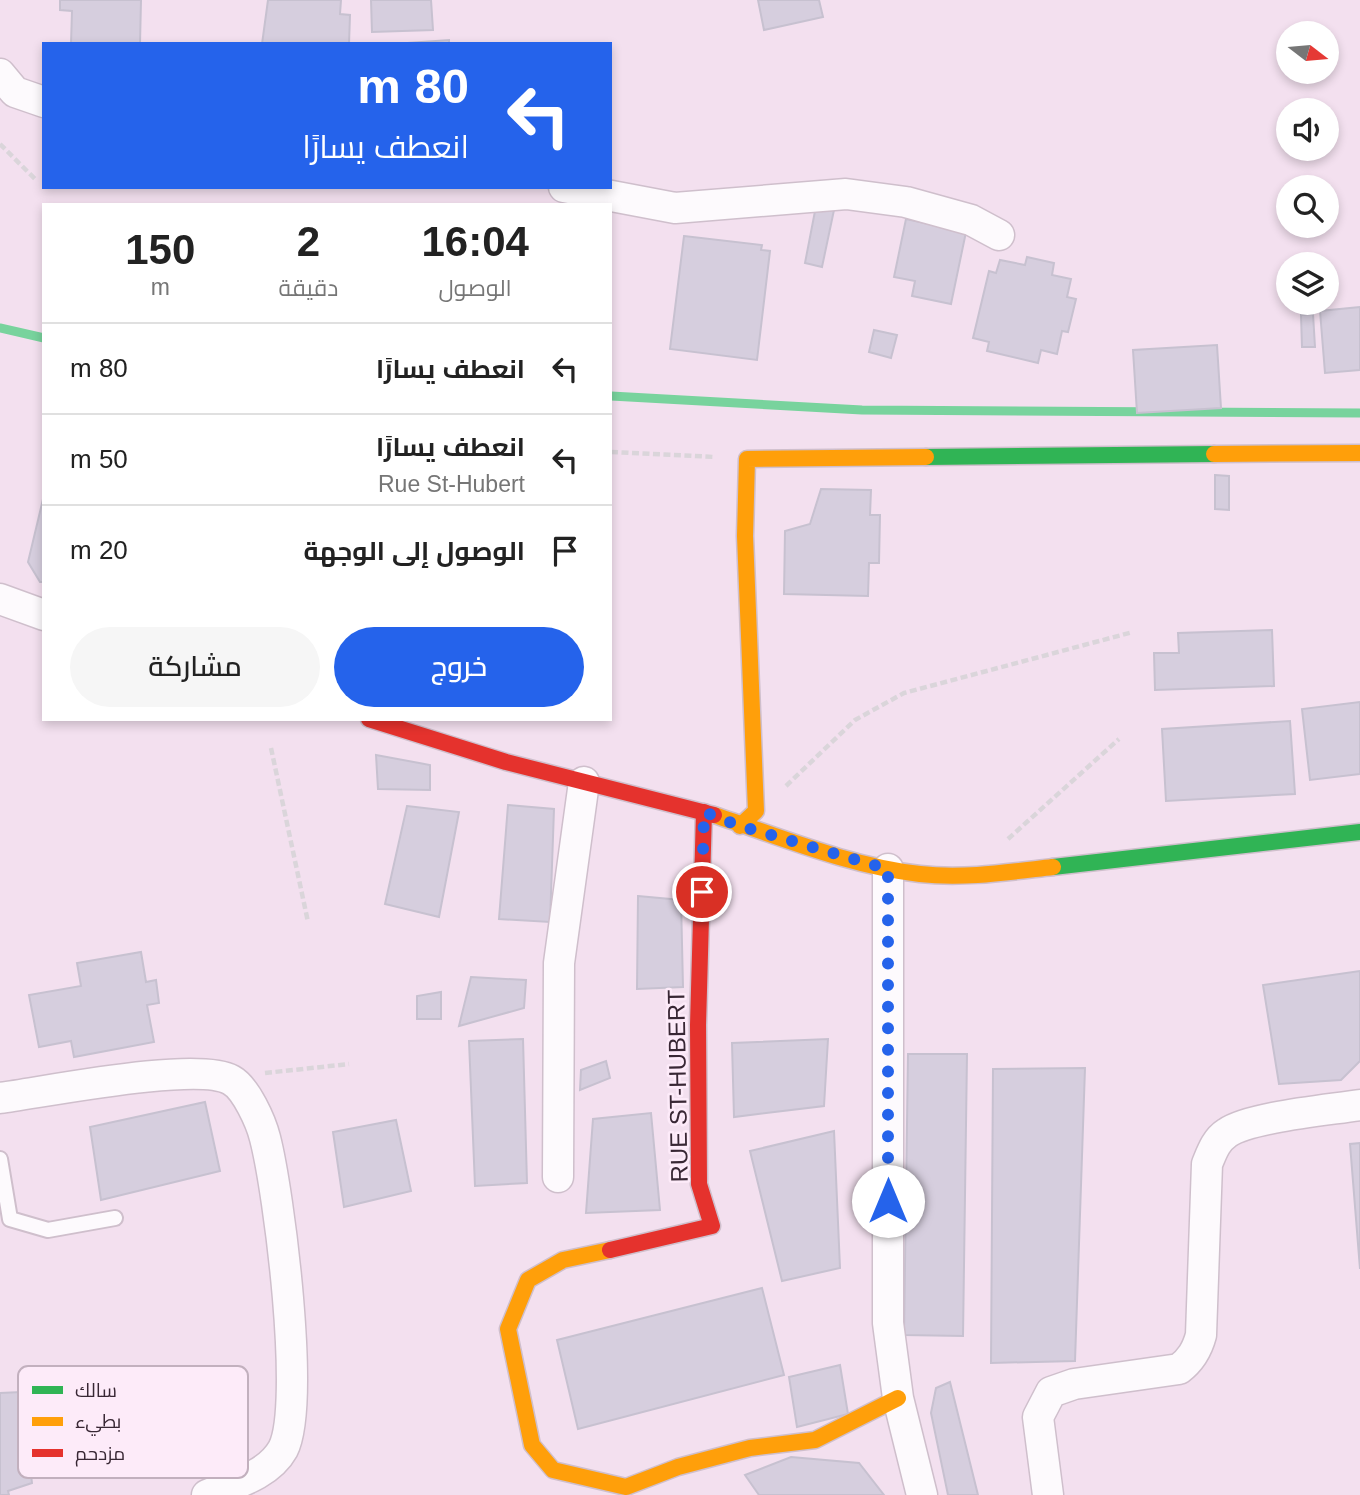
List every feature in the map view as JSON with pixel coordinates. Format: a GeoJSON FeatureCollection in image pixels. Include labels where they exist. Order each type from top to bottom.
{"type":"FeatureCollection","features":[{"type":"Feature","properties":{"kind":"street"},"geometry":{"type":"LineString","coordinates":[[0,74],[15,92],[42,101]]}},
{"type":"Feature","properties":{"kind":"street"},"geometry":{"type":"LineString","coordinates":[[575,189],[675,208],[846,194],[881,198],[971,220],[999,235]]}},
{"type":"Feature","properties":{"kind":"street"},"geometry":{"type":"LineString","coordinates":[[740,826],[756,811],[745,536],[747,459],[1360,453]]}},
{"type":"Feature","properties":{"kind":"street"},"geometry":{"type":"LineString","coordinates":[[0,599],[42,614]]}},
{"type":"Feature","properties":{"kind":"street"},"geometry":{"type":"LineString","coordinates":[[376,721],[584,782],[704,812],[740,826],[888,869],[920,874],[985,875],[1360,832]]}},
{"type":"Feature","properties":{"kind":"street"},"geometry":{"type":"LineString","coordinates":[[558,1177],[559,963],[584,782]]}},
{"type":"Feature","properties":{"kind":"street","name":"RUE ST-HUBERT"},"geometry":{"type":"LineString","coordinates":[[704,812],[698,1025],[699,1184],[712,1226],[563,1260],[527,1280],[508,1329],[532,1445],[553,1471],[626,1487],[678,1467],[750,1448],[815,1440],[898,1398]]}},
{"type":"Feature","properties":{"kind":"street"},"geometry":{"type":"LineString","coordinates":[[888,869],[888,1323],[898,1398],[922,1495]]}},
{"type":"Feature","properties":{"kind":"street"},"geometry":{"type":"LineString","coordinates":[[0,1098],[156,1077],[218,1073],[242,1089],[265,1136],[274,1181],[292,1346],[291,1423],[283,1448],[274,1461],[248,1477]]}},
{"type":"Feature","properties":{"kind":"street"},"geometry":{"type":"LineString","coordinates":[[1048,1495],[1038,1417],[1051,1392],[1074,1384],[1179,1370],[1189,1362],[1197,1348],[1201,1335],[1207,1164],[1217,1142],[1224,1134],[1243,1125],[1360,1105]]}},
{"type":"Feature","properties":{"kind":"street"},"geometry":{"type":"LineString","coordinates":[[207,1495],[246,1478]]}},
{"type":"Feature","properties":{"kind":"lane"},"geometry":{"type":"LineString","coordinates":[[0,1159],[10,1219],[48,1230],[115,1218]]}},
{"type":"Feature","properties":{"kind":"path"},"geometry":{"type":"LineString","coordinates":[[0,144],[37,181]]}},
{"type":"Feature","properties":{"kind":"path"},"geometry":{"type":"LineString","coordinates":[[612,452],[747,459]]}},
{"type":"Feature","properties":{"kind":"path"},"geometry":{"type":"LineString","coordinates":[[756,811],[814,762],[855,720],[904,694],[1133,632]]}},
{"type":"Feature","properties":{"kind":"path"},"geometry":{"type":"LineString","coordinates":[[985,875],[1013,831],[1119,739]]}},
{"type":"Feature","properties":{"kind":"path"},"geometry":{"type":"LineString","coordinates":[[271,748],[308,922]]}},
{"type":"Feature","properties":{"kind":"path"},"geometry":{"type":"LineString","coordinates":[[226,1077],[349,1064]]}},
{"type":"Feature","properties":{"kind":"building"},"geometry":{"type":"Polygon","coordinates":[[[60,0],[141,0],[140,42],[71,42],[72,11],[60,10],[60,0]]]}},
{"type":"Feature","properties":{"kind":"building"},"geometry":{"type":"Polygon","coordinates":[[[268,0],[341,0],[340,14],[350,15],[349,42],[262,42],[268,0]]]}},
{"type":"Feature","properties":{"kind":"building"},"geometry":{"type":"Polygon","coordinates":[[[371,0],[431,0],[433,30],[372,32],[371,0]]]}},
{"type":"Feature","properties":{"kind":"building"},"geometry":{"type":"Polygon","coordinates":[[[758,0],[819,0],[823,17],[764,30],[758,0]]]}},
{"type":"Feature","properties":{"kind":"building"},"geometry":{"type":"Polygon","coordinates":[[[816,206],[834,210],[822,267],[805,263],[816,206]]]}},
{"type":"Feature","properties":{"kind":"building"},"geometry":{"type":"Polygon","coordinates":[[[906,219],[966,232],[951,304],[912,296],[915,281],[894,277],[906,219]]]}},
{"type":"Feature","properties":{"kind":"building"},"geometry":{"type":"Polygon","coordinates":[[[684,236],[762,245],[761,250],[770,251],[757,360],[670,349],[684,236]]]}},
{"type":"Feature","properties":{"kind":"building"},"geometry":{"type":"Polygon","coordinates":[[[1027,257],[1054,263],[1052,275],[1071,279],[1067,297],[1076,299],[1068,332],[1062,331],[1057,354],[1041,350],[1038,363],[987,351],[989,342],[973,338],[989,271],[996,273],[1000,260],[1025,265],[1027,257]]]}},
{"type":"Feature","properties":{"kind":"building"},"geometry":{"type":"Polygon","coordinates":[[[1360,307],[1360,370],[1325,373],[1320,315],[1339,315],[1339,309],[1360,307]]]}},
{"type":"Feature","properties":{"kind":"building"},"geometry":{"type":"Polygon","coordinates":[[[1301,315],[1313,315],[1315,347],[1302,347],[1301,315]]]}},
{"type":"Feature","properties":{"kind":"building"},"geometry":{"type":"Polygon","coordinates":[[[874,330],[897,335],[891,358],[869,352],[874,330]]]}},
{"type":"Feature","properties":{"kind":"building"},"geometry":{"type":"Polygon","coordinates":[[[1217,345],[1221,408],[1137,413],[1133,350],[1217,345]]]}},
{"type":"Feature","properties":{"kind":"building"},"geometry":{"type":"Polygon","coordinates":[[[1215,475],[1229,476],[1229,510],[1215,509],[1215,475]]]}},
{"type":"Feature","properties":{"kind":"building"},"geometry":{"type":"Polygon","coordinates":[[[821,489],[871,490],[870,515],[880,515],[879,563],[869,563],[868,596],[784,594],[785,531],[810,524],[821,489]]]}},
{"type":"Feature","properties":{"kind":"building"},"geometry":{"type":"Polygon","coordinates":[[[42,503],[42,582],[28,562],[42,503]]]}},
{"type":"Feature","properties":{"kind":"building"},"geometry":{"type":"Polygon","coordinates":[[[1272,630],[1274,686],[1155,690],[1154,653],[1179,653],[1178,633],[1272,630]]]}},
{"type":"Feature","properties":{"kind":"building"},"geometry":{"type":"Polygon","coordinates":[[[1360,702],[1360,774],[1310,780],[1302,709],[1360,702]]]}},
{"type":"Feature","properties":{"kind":"building"},"geometry":{"type":"Polygon","coordinates":[[[1290,721],[1295,794],[1166,801],[1162,729],[1290,721]]]}},
{"type":"Feature","properties":{"kind":"building"},"geometry":{"type":"Polygon","coordinates":[[[376,755],[430,765],[430,790],[378,789],[376,755]]]}},
{"type":"Feature","properties":{"kind":"building"},"geometry":{"type":"Polygon","coordinates":[[[508,805],[554,809],[550,922],[499,919],[508,805]]]}},
{"type":"Feature","properties":{"kind":"building"},"geometry":{"type":"Polygon","coordinates":[[[407,806],[459,812],[439,917],[385,904],[407,806]]]}},
{"type":"Feature","properties":{"kind":"building"},"geometry":{"type":"Polygon","coordinates":[[[638,896],[681,900],[683,987],[637,989],[638,896]]]}},
{"type":"Feature","properties":{"kind":"building"},"geometry":{"type":"Polygon","coordinates":[[[141,952],[146,982],[156,980],[159,1003],[147,1005],[154,1042],[74,1057],[71,1041],[39,1047],[29,995],[81,986],[77,963],[141,952]]]}},
{"type":"Feature","properties":{"kind":"building"},"geometry":{"type":"Polygon","coordinates":[[[1360,971],[1360,1061],[1341,1080],[1279,1084],[1263,985],[1360,971]]]}},
{"type":"Feature","properties":{"kind":"building"},"geometry":{"type":"Polygon","coordinates":[[[471,977],[526,980],[524,1008],[459,1026],[471,977]]]}},
{"type":"Feature","properties":{"kind":"building"},"geometry":{"type":"Polygon","coordinates":[[[441,992],[441,1019],[417,1019],[417,996],[441,992]]]}},
{"type":"Feature","properties":{"kind":"building"},"geometry":{"type":"Polygon","coordinates":[[[523,1039],[527,1183],[475,1186],[469,1041],[523,1039]]]}},
{"type":"Feature","properties":{"kind":"building"},"geometry":{"type":"Polygon","coordinates":[[[828,1039],[824,1106],[734,1117],[732,1043],[828,1039]]]}},
{"type":"Feature","properties":{"kind":"building"},"geometry":{"type":"Polygon","coordinates":[[[908,1054],[967,1054],[963,1336],[904,1335],[908,1054]]]}},
{"type":"Feature","properties":{"kind":"building"},"geometry":{"type":"Polygon","coordinates":[[[606,1061],[610,1078],[580,1090],[581,1070],[606,1061]]]}},
{"type":"Feature","properties":{"kind":"building"},"geometry":{"type":"Polygon","coordinates":[[[1085,1068],[1075,1361],[991,1363],[993,1069],[1085,1068]]]}},
{"type":"Feature","properties":{"kind":"building"},"geometry":{"type":"Polygon","coordinates":[[[205,1102],[220,1171],[101,1200],[90,1127],[205,1102]]]}},
{"type":"Feature","properties":{"kind":"building"},"geometry":{"type":"Polygon","coordinates":[[[651,1113],[660,1210],[586,1213],[593,1119],[651,1113]]]}},
{"type":"Feature","properties":{"kind":"building"},"geometry":{"type":"Polygon","coordinates":[[[396,1120],[411,1191],[344,1207],[333,1132],[396,1120]]]}},
{"type":"Feature","properties":{"kind":"building"},"geometry":{"type":"Polygon","coordinates":[[[834,1131],[840,1268],[782,1281],[750,1151],[834,1131]]]}},
{"type":"Feature","properties":{"kind":"building"},"geometry":{"type":"Polygon","coordinates":[[[1360,1143],[1360,1269],[1350,1144],[1360,1143]]]}},
{"type":"Feature","properties":{"kind":"building"},"geometry":{"type":"Polygon","coordinates":[[[762,1288],[784,1375],[578,1429],[557,1340],[762,1288]]]}},
{"type":"Feature","properties":{"kind":"building"},"geometry":{"type":"Polygon","coordinates":[[[840,1365],[848,1414],[797,1427],[789,1377],[840,1365]]]}},
{"type":"Feature","properties":{"kind":"building"},"geometry":{"type":"Polygon","coordinates":[[[950,1382],[978,1495],[948,1495],[931,1413],[936,1388],[950,1382]]]}},
{"type":"Feature","properties":{"kind":"building"},"geometry":{"type":"Polygon","coordinates":[[[18,1392],[18,1478],[31,1478],[32,1483],[8,1491],[9,1495],[0,1495],[0,1393],[18,1392]]]}},
{"type":"Feature","properties":{"kind":"building"},"geometry":{"type":"Polygon","coordinates":[[[791,1457],[859,1463],[884,1495],[759,1495],[745,1475],[791,1457]]]}},
{"type":"Feature","properties":{"kind":"waterway"},"geometry":{"type":"LineString","coordinates":[[0,328],[42,338]]}},
{"type":"Feature","properties":{"kind":"waterway"},"geometry":{"type":"LineString","coordinates":[[612,396],[862,410],[1360,413]]}},
{"type":"Feature","properties":{"kind":"traffic: fast"},"geometry":{"type":"LineString","coordinates":[[926,457],[1214,454]]}},
{"type":"Feature","properties":{"kind":"traffic: fast"},"geometry":{"type":"LineString","coordinates":[[1053,867],[1360,832]]}},
{"type":"Feature","properties":{"kind":"traffic: slow"},"geometry":{"type":"LineString","coordinates":[[1214,454],[1360,453]]}},
{"type":"Feature","properties":{"kind":"traffic: slow"},"geometry":{"type":"LineString","coordinates":[[740,826],[756,811],[745,536],[747,459],[926,457]]}},
{"type":"Feature","properties":{"kind":"traffic: slow"},"geometry":{"type":"LineString","coordinates":[[714,815],[816,850],[867,864],[920,874],[953,876],[1053,867]]}},
{"type":"Feature","properties":{"kind":"traffic: slow"},"geometry":{"type":"LineString","coordinates":[[610,1250],[563,1260],[528,1280],[508,1329],[532,1445],[553,1470],[626,1487],[678,1467],[750,1448],[815,1440],[898,1398]]}},
{"type":"Feature","properties":{"kind":"traffic: jam"},"geometry":{"type":"LineString","coordinates":[[375,721],[506,762],[714,815]]}},
{"type":"Feature","properties":{"kind":"traffic: jam"},"geometry":{"type":"LineString","coordinates":[[610,1250],[712,1226],[699,1184],[698,1025],[704,812]]}},
{"type":"Feature","properties":{"kind":"route"},"geometry":{"type":"LineString","coordinates":[[702,892],[704,812],[740,826],[888,869],[888,1201]]}}]}
